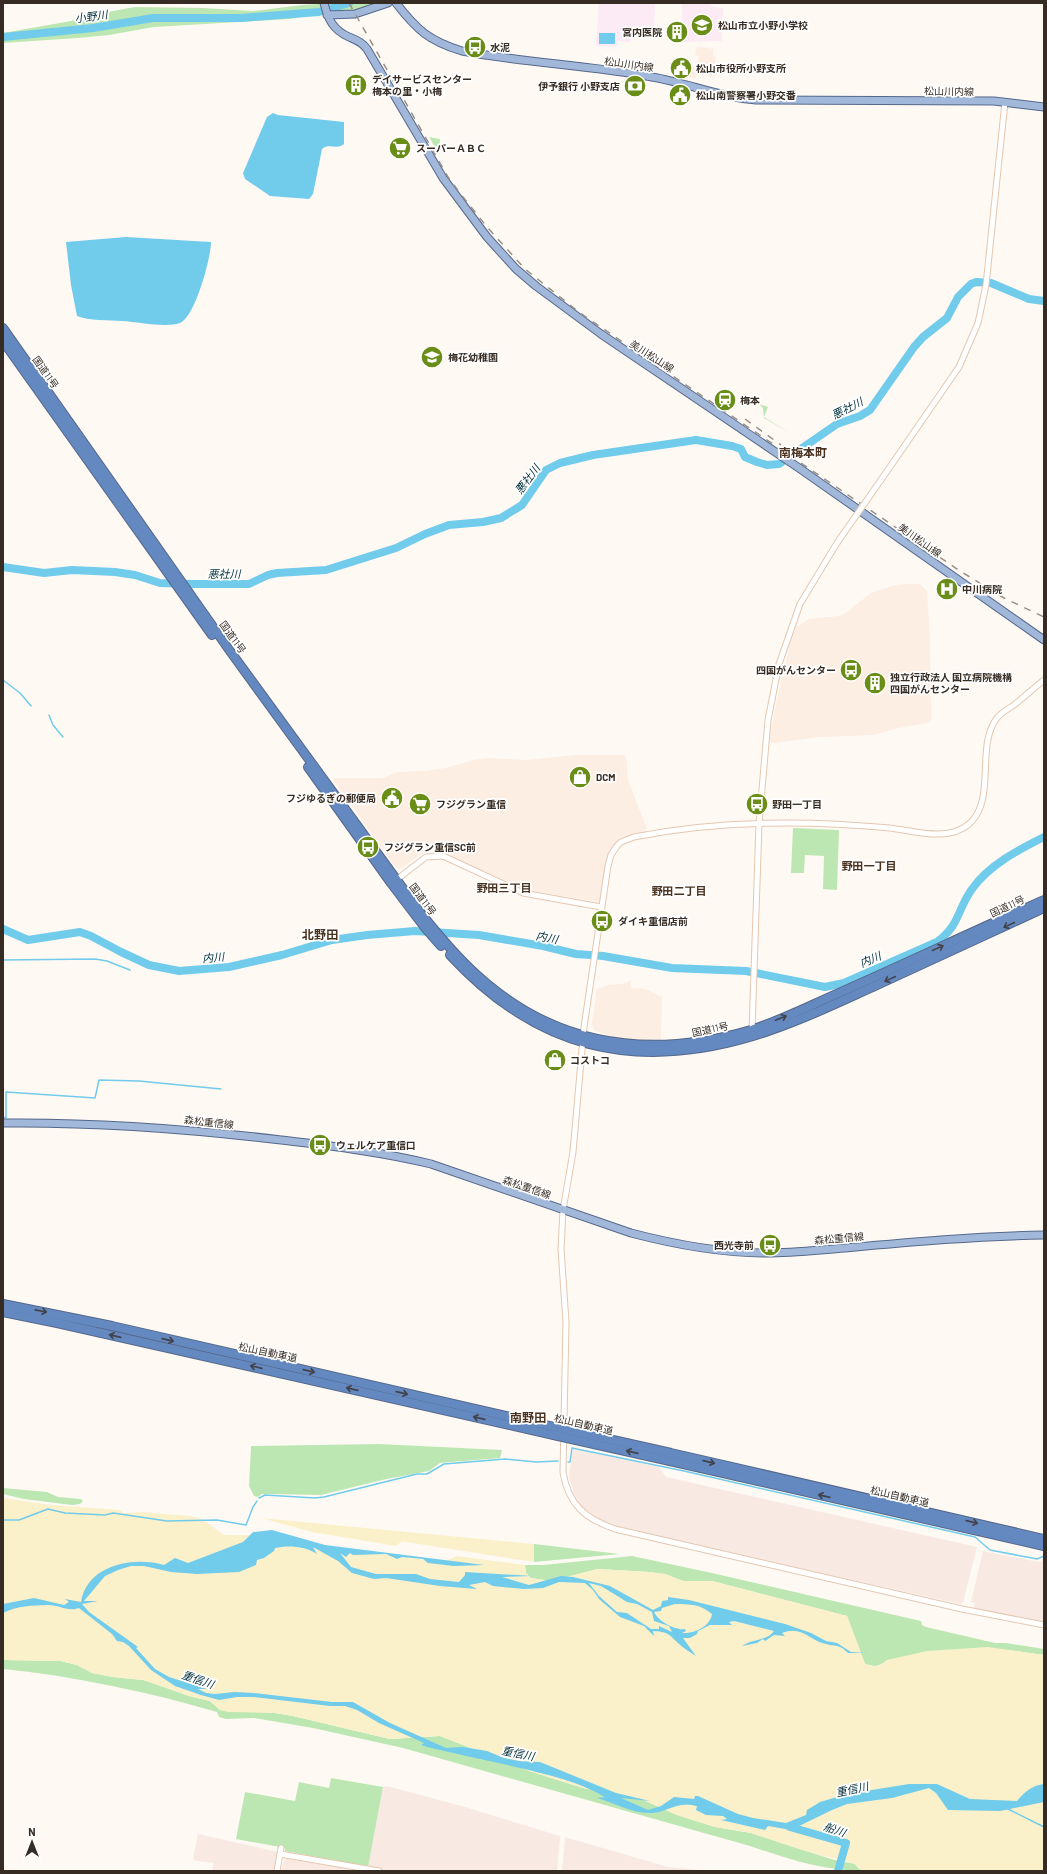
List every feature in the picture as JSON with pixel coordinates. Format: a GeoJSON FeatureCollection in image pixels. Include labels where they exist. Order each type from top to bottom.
{"type":"FeatureCollection","features":[{"type":"Feature","properties":{"kind":"highway","name":"国道11号"},"geometry":{"type":"LineString","coordinates":[[3,328],[182,588],[420,917],[487,992],[526,1018],[550,1030],[624,1050],[666,1052],[688,1050],[798,1020],[1044,908]]}},
{"type":"Feature","properties":{"kind":"highway","name":"国道11号"},"geometry":{"type":"LineString","coordinates":[[3,341],[176,578]]}},
{"type":"Feature","properties":{"kind":"highway","name":"国道11号"},"geometry":{"type":"LineString","coordinates":[[182,588],[396,880],[420,917]]}},
{"type":"Feature","properties":{"kind":"highway","name":"国道11号"},"geometry":{"type":"LineString","coordinates":[[752,1033],[1044,900]]}},
{"type":"Feature","properties":{"kind":"highway","name":"松山自動車道"},"geometry":{"type":"LineString","coordinates":[[3,1304],[112,1326],[335,1382]]}},
{"type":"Feature","properties":{"kind":"highway","name":"松山自動車道"},"geometry":{"type":"LineString","coordinates":[[3,1312],[335,1382],[1042,1542]]}},
{"type":"Feature","properties":{"kind":"main road","name":"美川松山線"},"geometry":{"type":"LineString","coordinates":[[324,3],[327,14],[335,29],[365,46],[444,178],[487,237],[516,269],[607,338],[800,468],[1044,640]]}},
{"type":"Feature","properties":{"kind":"main road"},"geometry":{"type":"LineString","coordinates":[[327,14],[355,14],[388,3]]}},
{"type":"Feature","properties":{"kind":"main road","name":"松山川内線"},"geometry":{"type":"LineString","coordinates":[[396,3],[407,19],[424,34],[450,47],[462,51],[653,77],[735,98],[756,100],[926,100],[1005,102],[1044,107]]}},
{"type":"Feature","properties":{"kind":"main road","name":"森松重信線"},"geometry":{"type":"LineString","coordinates":[[3,1123],[39,1123],[186,1130],[406,1158],[431,1164],[648,1238],[703,1247],[765,1253],[976,1237],[1044,1235]]}},
{"type":"Feature","properties":{"kind":"street"},"geometry":{"type":"LineString","coordinates":[[752,1033],[759,824],[768,720],[779,664],[800,604],[837,543],[963,360],[978,324],[986,285],[1005,102]]}},
{"type":"Feature","properties":{"kind":"street"},"geometry":{"type":"LineString","coordinates":[[1044,680],[997,718],[990,733],[980,808],[974,819],[963,829],[946,834],[864,826],[720,824],[634,837],[621,842],[613,850],[609,859],[601,907],[583,1039],[573,1152],[563,1210],[561,1249],[566,1322],[563,1472],[568,1491],[578,1508],[588,1517],[599,1524],[614,1529],[962,1609],[1044,1625]]}},
{"type":"Feature","properties":{"kind":"street"},"geometry":{"type":"LineString","coordinates":[[396,880],[426,857],[443,856],[523,893],[601,907]]}},
{"type":"Feature","properties":{"kind":"street"},"geometry":{"type":"LineString","coordinates":[[277,1871],[281,1851],[379,1871]]}},
{"type":"Feature","properties":{"kind":"shaded area"},"geometry":{"type":"Polygon","coordinates":[[[599,3],[655,5],[654,31],[633,29],[631,41],[629,42],[618,41],[616,47],[596,46],[599,3]]]}},
{"type":"Feature","properties":{"kind":"shaded area","name":"松山市立小野小学校"},"geometry":{"type":"Polygon","coordinates":[[[682,3],[711,3],[711,6],[723,8],[722,41],[683,42],[682,3]]]}},
{"type":"Feature","properties":{"kind":"shaded area"},"geometry":{"type":"Polygon","coordinates":[[[697,46],[713,49],[713,56],[716,57],[713,77],[698,74],[696,78],[688,77],[690,67],[697,67],[699,56],[695,55],[697,46]]]}},
{"type":"Feature","properties":{"kind":"shaded area"},"geometry":{"type":"Polygon","coordinates":[[[920,584],[927,591],[930,638],[931,720],[928,723],[898,728],[874,735],[820,737],[775,743],[770,742],[769,739],[781,682],[791,640],[796,627],[809,619],[839,616],[846,613],[871,593],[892,586],[920,584]]]}},
{"type":"Feature","properties":{"kind":"shaded area"},"geometry":{"type":"Polygon","coordinates":[[[575,755],[623,755],[626,757],[628,780],[647,829],[646,831],[620,838],[609,851],[599,902],[516,888],[455,860],[450,854],[438,851],[425,851],[400,869],[396,868],[333,780],[335,778],[383,778],[398,772],[425,771],[446,768],[473,760],[488,758],[527,760],[575,755]]]}},
{"type":"Feature","properties":{"kind":"shaded area"},"geometry":{"type":"Polygon","coordinates":[[[631,980],[631,988],[645,989],[662,997],[661,1041],[612,1037],[594,1030],[592,1023],[597,989],[608,985],[623,984],[631,980]]]}},
{"type":"Feature","properties":{"kind":"shaded area"},"geometry":{"type":"Polygon","coordinates":[[[573,1449],[659,1467],[666,1477],[977,1547],[963,1602],[961,1604],[636,1532],[603,1522],[582,1507],[574,1494],[569,1476],[573,1449]]]}},
{"type":"Feature","properties":{"kind":"shaded area"},"geometry":{"type":"Polygon","coordinates":[[[983,1551],[1039,1562],[1044,1560],[1044,1622],[974,1609],[974,1603],[971,1602],[983,1551]]]}},
{"type":"Feature","properties":{"kind":"shaded area"},"geometry":{"type":"Polygon","coordinates":[[[387,1786],[465,1807],[560,1836],[557,1871],[367,1871],[383,1787],[387,1786]]]}},
{"type":"Feature","properties":{"kind":"shaded area"},"geometry":{"type":"Polygon","coordinates":[[[198,1834],[278,1852],[274,1871],[212,1871],[214,1863],[196,1861],[193,1858],[198,1834]]]}},
{"type":"Feature","properties":{"kind":"shaded area"},"geometry":{"type":"Polygon","coordinates":[[[565,1837],[668,1867],[711,1871],[562,1871],[565,1837]]]}},
{"type":"Feature","properties":{"kind":"shaded area"},"geometry":{"type":"Polygon","coordinates":[[[287,1858],[357,1871],[281,1871],[284,1860],[287,1858]]]}},
{"type":"Feature","properties":{"kind":"green space"},"geometry":{"type":"Polygon","coordinates":[[[381,3],[357,12],[331,11],[290,19],[154,27],[109,35],[3,43],[3,33],[71,21],[91,15],[135,7],[203,8],[253,11],[302,5],[381,3]]]}},
{"type":"Feature","properties":{"kind":"green space"},"geometry":{"type":"Polygon","coordinates":[[[429,137],[440,139],[439,154],[429,137]]]}},
{"type":"Feature","properties":{"kind":"green space"},"geometry":{"type":"Polygon","coordinates":[[[759,404],[768,407],[764,417],[790,433],[764,418],[763,408],[759,404]]]}},
{"type":"Feature","properties":{"kind":"green space"},"geometry":{"type":"Polygon","coordinates":[[[793,828],[839,830],[837,890],[823,889],[824,856],[805,855],[804,873],[791,873],[793,828]]]}},
{"type":"Feature","properties":{"kind":"green space"},"geometry":{"type":"Polygon","coordinates":[[[379,1444],[502,1450],[500,1458],[440,1463],[429,1471],[382,1480],[321,1495],[262,1494],[258,1497],[254,1496],[249,1486],[251,1446],[379,1444]]]}},
{"type":"Feature","properties":{"kind":"green space"},"geometry":{"type":"Polygon","coordinates":[[[3,1488],[47,1492],[58,1497],[81,1499],[83,1501],[80,1504],[72,1505],[24,1499],[3,1494],[3,1488]]]}},
{"type":"Feature","properties":{"kind":"green space"},"geometry":{"type":"Polygon","coordinates":[[[534,1544],[620,1554],[534,1562],[534,1544]]]}},
{"type":"Feature","properties":{"kind":"green space"},"geometry":{"type":"Polygon","coordinates":[[[632,1556],[921,1621],[922,1625],[926,1627],[995,1643],[1006,1643],[1044,1649],[1044,1655],[1008,1650],[887,1660],[877,1666],[872,1666],[865,1664],[847,1616],[712,1581],[683,1581],[665,1574],[598,1569],[551,1581],[531,1578],[526,1573],[525,1565],[543,1565],[632,1556]]]}},
{"type":"Feature","properties":{"kind":"green space"},"geometry":{"type":"Polygon","coordinates":[[[3,1660],[61,1661],[77,1665],[92,1673],[143,1680],[160,1685],[189,1696],[210,1701],[220,1710],[275,1713],[293,1716],[390,1739],[440,1736],[529,1771],[583,1788],[641,1799],[677,1815],[715,1827],[751,1833],[831,1859],[855,1864],[859,1869],[867,1871],[836,1869],[808,1864],[750,1846],[403,1748],[313,1728],[254,1718],[226,1719],[219,1717],[217,1712],[138,1691],[84,1680],[3,1669],[3,1660]]]}},
{"type":"Feature","properties":{"kind":"green space"},"geometry":{"type":"Polygon","coordinates":[[[331,1778],[383,1787],[368,1867],[285,1851],[285,1848],[236,1839],[245,1792],[295,1801],[299,1782],[329,1788],[331,1778]]]}},
{"type":"Feature","properties":{"kind":"sand"},"geometry":{"type":"Polygon","coordinates":[[[3,1498],[51,1505],[120,1510],[124,1513],[143,1512],[190,1516],[202,1519],[224,1535],[255,1535],[307,1549],[330,1547],[443,1562],[457,1556],[525,1565],[526,1573],[531,1578],[551,1581],[597,1569],[665,1574],[683,1581],[712,1581],[847,1616],[865,1664],[874,1666],[880,1666],[887,1660],[927,1651],[988,1647],[1044,1655],[1044,1871],[867,1871],[859,1869],[855,1864],[802,1850],[751,1833],[715,1827],[677,1815],[641,1799],[583,1788],[529,1771],[440,1736],[390,1739],[275,1713],[228,1712],[220,1710],[210,1701],[189,1696],[143,1680],[92,1673],[77,1665],[61,1661],[3,1660],[3,1498]]]}},
{"type":"Feature","properties":{"kind":"sand"},"geometry":{"type":"Polygon","coordinates":[[[261,1518],[534,1544],[534,1562],[402,1541],[396,1546],[312,1532],[261,1518]]]}},
{"type":"Feature","properties":{"kind":"water"},"geometry":{"type":"Polygon","coordinates":[[[599,33],[615,33],[615,44],[599,44],[599,33]]]}},
{"type":"Feature","properties":{"kind":"water"},"geometry":{"type":"Polygon","coordinates":[[[273,113],[278,115],[344,122],[344,144],[341,146],[325,147],[322,149],[313,194],[309,199],[270,196],[245,179],[243,173],[267,117],[273,113]]]}},
{"type":"Feature","properties":{"kind":"water"},"geometry":{"type":"Polygon","coordinates":[[[126,237],[211,242],[208,261],[201,286],[191,310],[186,318],[180,323],[160,325],[93,320],[77,316],[71,285],[66,242],[126,237]]]}},
{"type":"Feature","properties":{"kind":"water"},"geometry":{"type":"Polygon","coordinates":[[[272,1530],[325,1545],[484,1565],[454,1566],[428,1563],[423,1559],[402,1557],[397,1559],[386,1554],[353,1555],[350,1553],[346,1557],[340,1553],[351,1567],[376,1574],[416,1574],[430,1579],[459,1582],[465,1575],[465,1572],[533,1576],[502,1577],[529,1585],[561,1576],[573,1577],[610,1586],[653,1610],[661,1606],[662,1601],[668,1600],[668,1597],[689,1600],[785,1624],[811,1633],[826,1641],[837,1643],[851,1652],[868,1653],[848,1653],[840,1647],[820,1642],[806,1634],[795,1631],[782,1633],[785,1636],[774,1635],[765,1641],[763,1639],[757,1643],[742,1646],[767,1637],[774,1631],[734,1621],[729,1622],[732,1625],[710,1625],[698,1631],[697,1634],[690,1638],[683,1638],[696,1656],[682,1647],[667,1634],[653,1631],[654,1636],[644,1626],[620,1617],[599,1599],[593,1590],[585,1583],[559,1582],[543,1588],[524,1589],[493,1586],[485,1582],[469,1585],[477,1589],[440,1586],[386,1578],[374,1579],[352,1573],[338,1561],[313,1547],[317,1554],[307,1549],[296,1547],[275,1548],[274,1551],[264,1558],[257,1560],[256,1565],[239,1572],[197,1574],[171,1572],[144,1566],[131,1566],[105,1576],[84,1601],[98,1601],[82,1604],[89,1612],[138,1647],[136,1648],[155,1669],[169,1677],[207,1689],[198,1689],[206,1693],[254,1693],[332,1702],[353,1702],[390,1723],[446,1748],[463,1747],[487,1751],[504,1758],[519,1761],[540,1762],[616,1793],[650,1801],[621,1798],[648,1810],[661,1806],[674,1797],[694,1799],[695,1796],[698,1796],[738,1814],[786,1823],[806,1815],[807,1810],[820,1802],[847,1794],[909,1784],[937,1784],[970,1799],[1017,1801],[1029,1790],[1044,1784],[1044,1802],[1000,1811],[948,1810],[936,1793],[929,1788],[892,1798],[847,1804],[791,1830],[768,1826],[765,1830],[721,1820],[727,1819],[723,1816],[706,1815],[696,1810],[697,1806],[689,1805],[677,1806],[651,1813],[638,1812],[597,1798],[605,1797],[578,1784],[559,1778],[421,1745],[424,1743],[379,1723],[357,1710],[345,1706],[330,1706],[254,1697],[237,1697],[219,1700],[175,1686],[151,1670],[129,1646],[123,1642],[117,1641],[112,1634],[79,1608],[67,1609],[52,1605],[31,1606],[20,1607],[3,1613],[3,1604],[34,1598],[64,1605],[69,1602],[65,1599],[81,1602],[85,1589],[92,1579],[113,1566],[139,1562],[152,1562],[164,1565],[175,1558],[188,1563],[243,1542],[253,1532],[272,1530]],[[589,1583],[599,1596],[617,1612],[627,1613],[651,1629],[659,1629],[659,1626],[672,1632],[669,1626],[654,1621],[652,1612],[637,1604],[627,1602],[601,1586],[589,1583]],[[675,1604],[662,1608],[661,1611],[654,1612],[659,1619],[668,1625],[685,1629],[686,1631],[682,1633],[701,1629],[711,1619],[712,1614],[699,1606],[675,1604]]]}},
{"type":"Feature","properties":{"kind":"waterway","name":"小野川"},"geometry":{"type":"LineString","coordinates":[[3,37],[93,28],[153,18],[241,18],[319,12],[349,3]]}},
{"type":"Feature","properties":{"kind":"waterway","name":"悪社川"},"geometry":{"type":"LineString","coordinates":[[3,567],[44,573],[72,570],[115,572],[135,575],[160,583],[249,584],[268,575],[277,573],[326,570],[396,548],[425,534],[449,525],[483,522],[501,518],[522,505],[546,470],[560,463],[593,455],[696,440],[741,449],[745,457],[767,465],[779,464],[837,424],[860,416],[870,410],[914,347],[923,337],[947,318],[958,297],[971,284],[976,282],[991,283],[1029,299],[1044,301]]}},
{"type":"Feature","properties":{"kind":"waterway"},"geometry":{"type":"LineString","coordinates":[[3,680],[20,693],[31,706]]}},
{"type":"Feature","properties":{"kind":"waterway"},"geometry":{"type":"LineString","coordinates":[[49,715],[53,725],[63,737]]}},
{"type":"Feature","properties":{"kind":"waterway","name":"内川"},"geometry":{"type":"LineString","coordinates":[[3,929],[28,940],[80,932],[149,965],[179,971],[229,967],[282,955],[332,940],[415,931],[479,935],[543,946],[576,954],[603,956],[672,968],[746,971],[825,987],[844,983],[937,942],[950,930],[967,897],[979,880],[995,865],[1044,837]]}},
{"type":"Feature","properties":{"kind":"waterway"},"geometry":{"type":"LineString","coordinates":[[3,960],[95,959],[107,961],[130,970]]}},
{"type":"Feature","properties":{"kind":"waterway"},"geometry":{"type":"LineString","coordinates":[[3,1117],[6,1118],[6,1092],[95,1098],[99,1080],[139,1081],[221,1089]]}},
{"type":"Feature","properties":{"kind":"waterway"},"geometry":{"type":"LineString","coordinates":[[568,1462],[570,1462],[572,1448],[684,1471],[975,1537],[990,1550],[1037,1559],[1044,1556]]}},
{"type":"Feature","properties":{"kind":"waterway"},"geometry":{"type":"LineString","coordinates":[[259,1498],[265,1495],[315,1498],[324,1497],[417,1474],[427,1474],[444,1464],[505,1459],[536,1462],[558,1461]]}},
{"type":"Feature","properties":{"kind":"waterway"},"geometry":{"type":"LineString","coordinates":[[3,1520],[19,1520],[48,1509],[65,1513],[105,1515],[113,1513],[167,1521],[217,1520],[246,1525],[257,1501]]}},
{"type":"Feature","properties":{"kind":"waterway"},"geometry":{"type":"LineString","coordinates":[[1008,1809],[1044,1827]]}},
{"type":"Feature","properties":{"kind":"waterway","name":"船川"},"geometry":{"type":"LineString","coordinates":[[790,1827],[846,1843],[838,1871]]}},
{"type":"Feature","properties":{"kind":"railway"},"geometry":{"type":"LineString","coordinates":[[349,3],[448,177],[487,227],[525,269],[580,313],[960,571],[1004,598],[1044,617]]}},
{"type":"Feature","properties":{"kind":"railway"},"geometry":{"type":"LineString","coordinates":[[745,419],[781,445]]}},
{"type":"Feature","properties":{"kind":"place","name":"松山市立小野小学校"},"geometry":{"type":"Point","coordinates":[702,25]}},
{"type":"Feature","properties":{"kind":"place","name":"宮内医院"},"geometry":{"type":"Point","coordinates":[677,32]}},
{"type":"Feature","properties":{"kind":"place","name":"水泥"},"geometry":{"type":"Point","coordinates":[475,47]}},
{"type":"Feature","properties":{"kind":"place","name":"松山市役所小野支所"},"geometry":{"type":"Point","coordinates":[681,68]}},
{"type":"Feature","properties":{"kind":"place","name":"デイサービスセンター 梅本の里・小梅"},"geometry":{"type":"Point","coordinates":[356,85]}},
{"type":"Feature","properties":{"kind":"place","name":"伊予銀行 小野支店"},"geometry":{"type":"Point","coordinates":[635,86]}},
{"type":"Feature","properties":{"kind":"place","name":"松山南警察署小野交番"},"geometry":{"type":"Point","coordinates":[680,95]}},
{"type":"Feature","properties":{"kind":"place","name":"スーパーＡＢＣ"},"geometry":{"type":"Point","coordinates":[400,148]}},
{"type":"Feature","properties":{"kind":"place","name":"梅花幼稚園"},"geometry":{"type":"Point","coordinates":[432,357]}},
{"type":"Feature","properties":{"kind":"place","name":"梅本"},"geometry":{"type":"Point","coordinates":[725,400]}},
{"type":"Feature","properties":{"kind":"place","name":"中川病院"},"geometry":{"type":"Point","coordinates":[947,589]}},
{"type":"Feature","properties":{"kind":"place","name":"四国がんセンター"},"geometry":{"type":"Point","coordinates":[851,670]}},
{"type":"Feature","properties":{"kind":"place","name":"独立行政法人 国立病院機構 四国がんセンター"},"geometry":{"type":"Point","coordinates":[875,683]}},
{"type":"Feature","properties":{"kind":"place","name":"DCM"},"geometry":{"type":"Point","coordinates":[580,777]}},
{"type":"Feature","properties":{"kind":"place","name":"フジゆるぎの郵便局"},"geometry":{"type":"Point","coordinates":[392,798]}},
{"type":"Feature","properties":{"kind":"place","name":"フジグラン重信"},"geometry":{"type":"Point","coordinates":[420,804]}},
{"type":"Feature","properties":{"kind":"place","name":"野田一丁目"},"geometry":{"type":"Point","coordinates":[757,804]}},
{"type":"Feature","properties":{"kind":"place","name":"フジグラン重信SC前"},"geometry":{"type":"Point","coordinates":[368,847]}},
{"type":"Feature","properties":{"kind":"place","name":"ダイキ重信店前"},"geometry":{"type":"Point","coordinates":[602,921]}},
{"type":"Feature","properties":{"kind":"place","name":"コストコ"},"geometry":{"type":"Point","coordinates":[555,1060]}},
{"type":"Feature","properties":{"kind":"place","name":"ウェルケア重信口"},"geometry":{"type":"Point","coordinates":[320,1145]}},
{"type":"Feature","properties":{"kind":"place","name":"西光寺前"},"geometry":{"type":"Point","coordinates":[770,1245]}},
{"type":"Feature","properties":{"kind":"district","name":"南梅本町"},"geometry":{"type":"Point","coordinates":[803,452]}},
{"type":"Feature","properties":{"kind":"district","name":"野田一丁目"},"geometry":{"type":"Point","coordinates":[869,865]}},
{"type":"Feature","properties":{"kind":"district","name":"野田三丁目"},"geometry":{"type":"Point","coordinates":[504,887]}},
{"type":"Feature","properties":{"kind":"district","name":"野田二丁目"},"geometry":{"type":"Point","coordinates":[679,890]}},
{"type":"Feature","properties":{"kind":"district","name":"北野田"},"geometry":{"type":"Point","coordinates":[320,934]}},
{"type":"Feature","properties":{"kind":"district","name":"南野田"},"geometry":{"type":"Point","coordinates":[528,1417]}},
{"type":"Feature","properties":{"kind":"water label","name":"重信川"},"geometry":{"type":"Point","coordinates":[198,1679]}},
{"type":"Feature","properties":{"kind":"water label","name":"重信川"},"geometry":{"type":"Point","coordinates":[518,1753]}},
{"type":"Feature","properties":{"kind":"water label","name":"重信川"},"geometry":{"type":"Point","coordinates":[852,1789]}}]}
